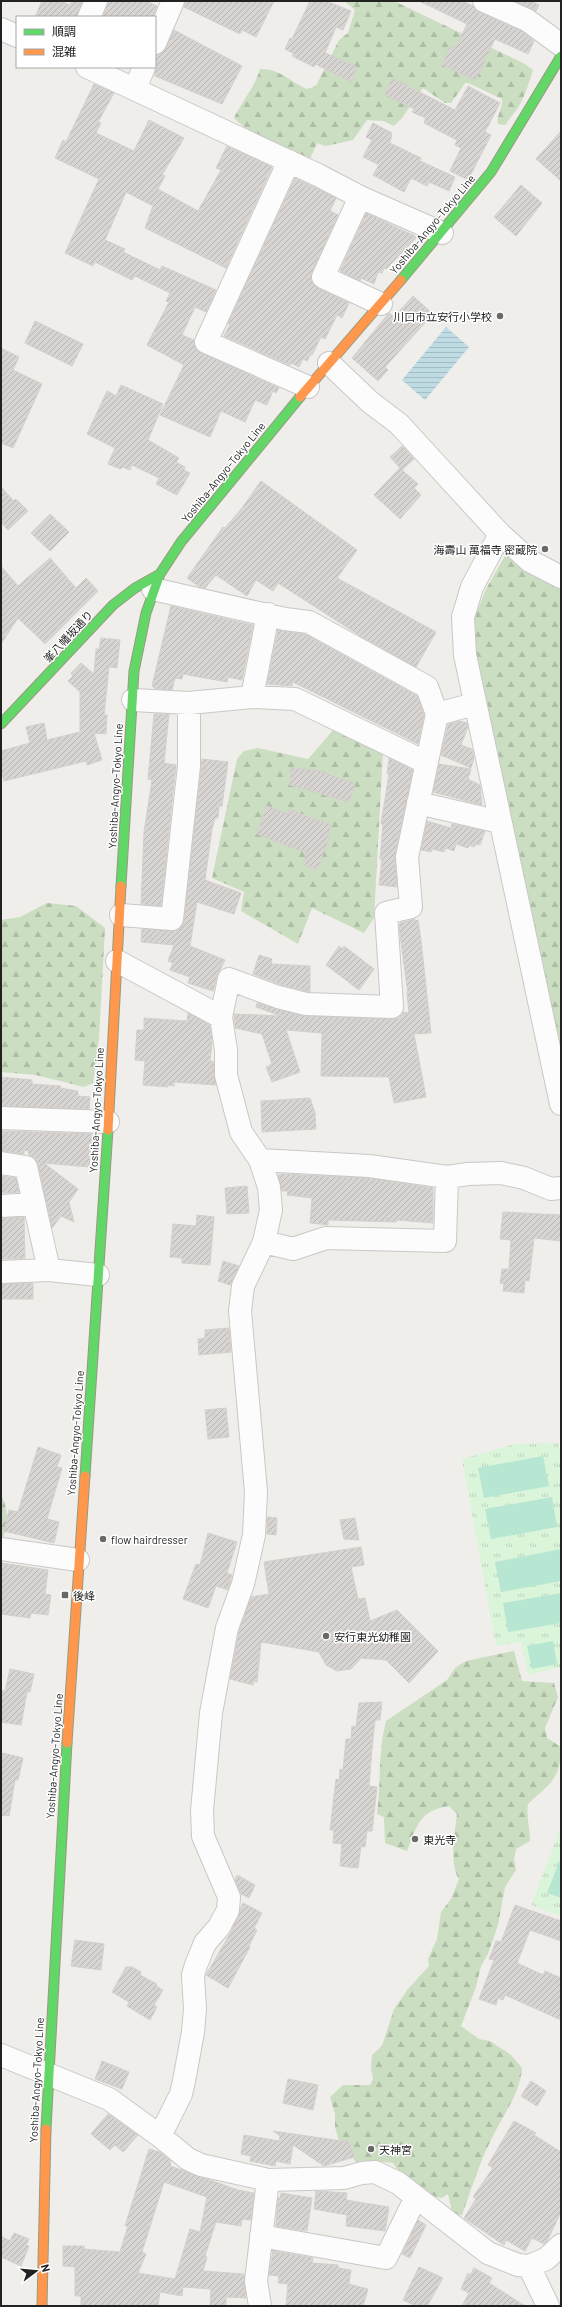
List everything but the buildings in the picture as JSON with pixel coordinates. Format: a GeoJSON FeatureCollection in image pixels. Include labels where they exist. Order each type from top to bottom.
{"type":"FeatureCollection","features":[{"type":"Feature","properties":{"kind":"main road","name":"Yoshiba-Angyo-Tokyo Line"},"geometry":{"type":"LineString","coordinates":[[42,2306],[41,2237],[53,1965],[78,1560],[121,915],[127,774],[139,646],[157,581],[185,536],[308,387],[442,233],[491,172],[561,56]]}},
{"type":"Feature","properties":{"kind":"main road","name":"峯八幡坂通り"},"geometry":{"type":"LineString","coordinates":[[5,714],[113,605],[135,588],[157,581]]}},
{"type":"Feature","properties":{"kind":"street"},"geometry":{"type":"LineString","coordinates":[[89,16],[96,1]]}},
{"type":"Feature","properties":{"kind":"street"},"geometry":{"type":"LineString","coordinates":[[156,41],[173,1]]}},
{"type":"Feature","properties":{"kind":"street"},"geometry":{"type":"LineString","coordinates":[[484,1],[527,20],[561,45]]}},
{"type":"Feature","properties":{"kind":"street"},"geometry":{"type":"LineString","coordinates":[[1,29],[16,36]]}},
{"type":"Feature","properties":{"kind":"street"},"geometry":{"type":"LineString","coordinates":[[89,68],[289,161],[360,197],[442,233]]}},
{"type":"Feature","properties":{"kind":"street"},"geometry":{"type":"LineString","coordinates":[[135,89],[144,68]]}},
{"type":"Feature","properties":{"kind":"street"},"geometry":{"type":"LineString","coordinates":[[289,161],[206,342],[308,387]]}},
{"type":"Feature","properties":{"kind":"street"},"geometry":{"type":"LineString","coordinates":[[360,197],[323,277],[381,304]]}},
{"type":"Feature","properties":{"kind":"street"},"geometry":{"type":"LineString","coordinates":[[329,363],[370,402],[399,424],[500,534],[530,561],[561,577]]}},
{"type":"Feature","properties":{"kind":"street"},"geometry":{"type":"LineString","coordinates":[[500,534],[472,587],[463,617],[465,655],[561,1104]]}},
{"type":"Feature","properties":{"kind":"street"},"geometry":{"type":"LineString","coordinates":[[157,581],[268,614],[309,622],[427,687],[437,714],[407,857],[411,907],[386,913],[392,1007],[306,1004],[278,997],[229,979],[221,1017],[226,1050],[226,1075],[234,1111],[241,1132],[260,1160],[269,1187],[271,1210],[264,1242],[243,1286],[240,1311],[256,1492],[254,1535],[243,1584],[227,1628],[211,1713],[202,1811],[203,1836],[230,1897],[229,1904],[222,1921],[205,1943],[193,1975],[195,2009],[193,2032],[184,2081],[181,2094],[160,2136]]}},
{"type":"Feature","properties":{"kind":"street"},"geometry":{"type":"LineString","coordinates":[[252,697],[268,614]]}},
{"type":"Feature","properties":{"kind":"street"},"geometry":{"type":"LineString","coordinates":[[133,700],[189,703],[252,697],[295,699],[427,763]]}},
{"type":"Feature","properties":{"kind":"street"},"geometry":{"type":"LineString","coordinates":[[121,915],[172,919],[189,766],[189,703]]}},
{"type":"Feature","properties":{"kind":"street"},"geometry":{"type":"LineString","coordinates":[[437,714],[475,704]]}},
{"type":"Feature","properties":{"kind":"street"},"geometry":{"type":"LineString","coordinates":[[418,803],[500,822]]}},
{"type":"Feature","properties":{"kind":"street"},"geometry":{"type":"LineString","coordinates":[[117,962],[221,1017]]}},
{"type":"Feature","properties":{"kind":"street"},"geometry":{"type":"LineString","coordinates":[[1,1118],[108,1122]]}},
{"type":"Feature","properties":{"kind":"street"},"geometry":{"type":"LineString","coordinates":[[260,1160],[369,1166],[447,1177],[468,1174],[501,1173],[524,1178],[551,1189],[561,1188]]}},
{"type":"Feature","properties":{"kind":"street"},"geometry":{"type":"LineString","coordinates":[[1,1163],[26,1168],[49,1270]]}},
{"type":"Feature","properties":{"kind":"street"},"geometry":{"type":"LineString","coordinates":[[264,1242],[293,1249],[326,1238],[445,1241],[447,1177]]}},
{"type":"Feature","properties":{"kind":"street"},"geometry":{"type":"LineString","coordinates":[[1,1206],[34,1204]]}},
{"type":"Feature","properties":{"kind":"street"},"geometry":{"type":"LineString","coordinates":[[1,1272],[49,1270],[98,1275]]}},
{"type":"Feature","properties":{"kind":"street"},"geometry":{"type":"LineString","coordinates":[[1,1549],[78,1560]]}},
{"type":"Feature","properties":{"kind":"street"},"geometry":{"type":"LineString","coordinates":[[1,2055],[109,2099],[160,2136],[188,2159],[201,2165],[268,2180],[344,2178],[362,2173],[375,2172],[389,2178],[416,2197],[488,2253],[518,2265],[529,2266],[546,2259],[561,2245]]}},
{"type":"Feature","properties":{"kind":"street"},"geometry":{"type":"LineString","coordinates":[[260,2306],[256,2281],[268,2180]]}},
{"type":"Feature","properties":{"kind":"street"},"geometry":{"type":"LineString","coordinates":[[262,2236],[386,2258],[416,2197]]}},
{"type":"Feature","properties":{"kind":"street"},"geometry":{"type":"LineString","coordinates":[[529,2266],[548,2306]]}},
{"type":"Feature","properties":{"kind":"green space"},"geometry":{"type":"Polygon","coordinates":[[[344,1],[394,1],[525,64],[533,70],[522,101],[505,125],[498,124],[502,99],[466,82],[451,103],[445,103],[423,88],[402,118],[394,126],[383,121],[367,120],[353,140],[326,146],[317,143],[310,159],[291,152],[259,136],[234,118],[255,82],[260,69],[267,69],[279,73],[307,89],[316,86],[339,40],[348,33],[355,10],[344,1]]]}},
{"type":"Feature","properties":{"kind":"green space"},"geometry":{"type":"Polygon","coordinates":[[[506,554],[532,572],[561,587],[561,1056],[543,966],[481,689],[472,624],[486,589],[506,554]]]}},
{"type":"Feature","properties":{"kind":"green space"},"geometry":{"type":"Polygon","coordinates":[[[335,728],[383,751],[374,918],[364,933],[312,908],[298,944],[241,911],[244,892],[212,878],[237,759],[244,751],[258,748],[308,759],[335,728]]]}},
{"type":"Feature","properties":{"kind":"green space"},"geometry":{"type":"Polygon","coordinates":[[[47,903],[76,906],[105,928],[99,1039],[93,1083],[84,1087],[36,1075],[1,1072],[1,920],[20,917],[47,903]]]}},
{"type":"Feature","properties":{"kind":"green space"},"geometry":{"type":"Polygon","coordinates":[[[558,1443],[561,1458],[561,1667],[528,1675],[521,1642],[496,1646],[462,1459],[515,1444],[558,1443]]]}},
{"type":"Feature","properties":{"kind":"green space"},"geometry":{"type":"Polygon","coordinates":[[[543,1456],[549,1486],[484,1498],[478,1468],[543,1456]]]}},
{"type":"Feature","properties":{"kind":"green space"},"geometry":{"type":"Polygon","coordinates":[[[1,1494],[5,1505],[7,1524],[1,1540],[1,1494]]]}},
{"type":"Feature","properties":{"kind":"green space"},"geometry":{"type":"Polygon","coordinates":[[[552,1497],[557,1527],[491,1539],[485,1509],[552,1497]]]}},
{"type":"Feature","properties":{"kind":"green space"},"geometry":{"type":"Polygon","coordinates":[[[561,1549],[561,1581],[501,1592],[495,1562],[561,1549]]]}},
{"type":"Feature","properties":{"kind":"green space"},"geometry":{"type":"Polygon","coordinates":[[[561,1593],[561,1623],[508,1632],[503,1603],[561,1593]]]}},
{"type":"Feature","properties":{"kind":"green space"},"geometry":{"type":"Polygon","coordinates":[[[553,1641],[557,1664],[532,1669],[527,1646],[553,1641]]]}},
{"type":"Feature","properties":{"kind":"green space"},"geometry":{"type":"Polygon","coordinates":[[[514,1651],[522,1681],[554,1683],[558,1697],[545,1728],[547,1738],[561,1747],[560,1758],[559,1767],[556,1774],[548,1786],[528,1804],[527,1813],[530,1841],[516,1849],[514,1859],[516,1870],[505,1887],[498,1925],[488,1954],[481,1966],[476,1987],[461,2026],[479,2039],[490,2041],[511,2055],[522,2068],[521,2077],[515,2093],[485,2152],[462,2215],[453,2216],[448,2194],[442,2198],[420,2190],[402,2175],[393,2163],[379,2162],[359,2164],[354,2160],[352,2152],[339,2141],[335,2127],[335,2114],[330,2097],[343,2085],[370,2085],[373,2079],[371,2068],[372,2055],[382,2046],[394,2009],[408,1989],[429,1966],[428,1959],[437,1939],[441,1912],[451,1899],[459,1879],[456,1873],[453,1857],[457,1814],[449,1806],[431,1811],[425,1815],[417,1826],[407,1851],[385,1843],[384,1817],[377,1814],[383,1732],[386,1721],[447,1680],[455,1668],[466,1661],[514,1651]]]}},
{"type":"Feature","properties":{"kind":"green space"},"geometry":{"type":"Polygon","coordinates":[[[561,1827],[561,1916],[531,1905],[561,1827]]]}},
{"type":"Feature","properties":{"kind":"green space"},"geometry":{"type":"Polygon","coordinates":[[[561,1857],[561,1898],[547,1893],[561,1857]]]}},
{"type":"Feature","properties":{"kind":"water"},"geometry":{"type":"Polygon","coordinates":[[[446,327],[469,347],[425,400],[402,380],[446,327]]]}},
{"type":"Feature","properties":{"kind":"traffic: fast"},"geometry":{"type":"LineString","coordinates":[[401,280],[491,172],[561,56]]}},
{"type":"Feature","properties":{"kind":"traffic: fast"},"geometry":{"type":"LineString","coordinates":[[121,886],[134,671],[146,613],[160,574],[181,542],[300,397]]}},
{"type":"Feature","properties":{"kind":"traffic: fast"},"geometry":{"type":"LineString","coordinates":[[1,724],[113,605],[135,588],[160,574]]}},
{"type":"Feature","properties":{"kind":"traffic: fast"},"geometry":{"type":"LineString","coordinates":[[85,1476],[108,1130]]}},
{"type":"Feature","properties":{"kind":"traffic: fast"},"geometry":{"type":"LineString","coordinates":[[46,2129],[67,1743]]}},
{"type":"Feature","properties":{"kind":"traffic: slow"},"geometry":{"type":"LineString","coordinates":[[300,397],[401,280]]}},
{"type":"Feature","properties":{"kind":"traffic: slow"},"geometry":{"type":"LineString","coordinates":[[108,1130],[121,886]]}},
{"type":"Feature","properties":{"kind":"traffic: slow"},"geometry":{"type":"LineString","coordinates":[[67,1743],[85,1476]]}},
{"type":"Feature","properties":{"kind":"traffic: slow"},"geometry":{"type":"LineString","coordinates":[[42,2306],[46,2129]]}},
{"type":"Feature","properties":{"kind":"place","name":"川口市立安行小学校"},"geometry":{"type":"Point","coordinates":[500,316]}},
{"type":"Feature","properties":{"kind":"place","name":"海壽山 萬福寺 密蔵院"},"geometry":{"type":"Point","coordinates":[545,549]}},
{"type":"Feature","properties":{"kind":"place","name":"flow hairdresser"},"geometry":{"type":"Point","coordinates":[103,1539]}},
{"type":"Feature","properties":{"kind":"place","name":"後峰"},"geometry":{"type":"Point","coordinates":[65,1595]}},
{"type":"Feature","properties":{"kind":"place","name":"安行東光幼稚園"},"geometry":{"type":"Point","coordinates":[326,1636]}},
{"type":"Feature","properties":{"kind":"place","name":"東光寺"},"geometry":{"type":"Point","coordinates":[415,1839]}},
{"type":"Feature","properties":{"kind":"place","name":"天神宮"},"geometry":{"type":"Point","coordinates":[371,2149]}}]}
